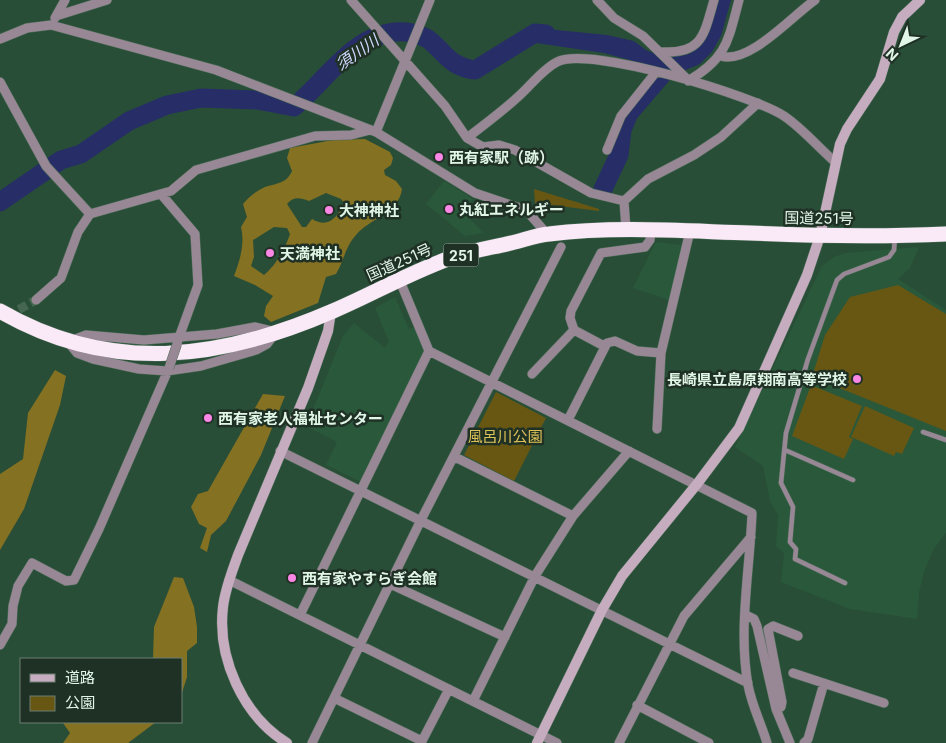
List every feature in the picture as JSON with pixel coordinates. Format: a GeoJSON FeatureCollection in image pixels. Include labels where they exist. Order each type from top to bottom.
{"type":"FeatureCollection","features":[{"type":"Feature","properties":{"kind":"highway","name":"国道251号"},"geometry":{"type":"LineString","coordinates":[[0,311],[19,322],[68,342],[136,355],[216,348],[276,332],[331,312],[459,256],[547,234],[626,228],[820,236],[946,234]]}},
{"type":"Feature","properties":{"kind":"street"},"geometry":{"type":"LineString","coordinates":[[51,25],[66,0]]}},
{"type":"Feature","properties":{"kind":"street"},"geometry":{"type":"LineString","coordinates":[[56,16],[107,0]]}},
{"type":"Feature","properties":{"kind":"street"},"geometry":{"type":"LineString","coordinates":[[351,0],[445,106],[467,138],[482,147],[498,145],[515,150],[591,193],[624,201]]}},
{"type":"Feature","properties":{"kind":"street"},"geometry":{"type":"LineString","coordinates":[[373,131],[430,0]]}},
{"type":"Feature","properties":{"kind":"street"},"geometry":{"type":"LineString","coordinates":[[597,0],[614,18],[643,36],[663,53],[685,78]]}},
{"type":"Feature","properties":{"kind":"street"},"geometry":{"type":"LineString","coordinates":[[663,53],[688,51],[697,42],[705,31],[714,0]]}},
{"type":"Feature","properties":{"kind":"street"},"geometry":{"type":"LineString","coordinates":[[685,78],[702,73],[721,56],[739,0]]}},
{"type":"Feature","properties":{"kind":"street"},"geometry":{"type":"LineString","coordinates":[[538,739],[602,610],[633,561],[697,484],[739,428],[804,282],[820,236],[835,162],[847,129],[880,79],[894,32],[902,17],[920,0]]}},
{"type":"Feature","properties":{"kind":"street"},"geometry":{"type":"LineString","coordinates":[[721,56],[735,57],[746,53],[778,32],[811,1]]}},
{"type":"Feature","properties":{"kind":"street"},"geometry":{"type":"LineString","coordinates":[[0,39],[27,28],[51,25],[216,70],[373,131],[475,193],[526,210],[547,234]]}},
{"type":"Feature","properties":{"kind":"street"},"geometry":{"type":"LineString","coordinates":[[467,138],[559,60],[573,59],[626,63],[685,78],[758,103],[784,116],[835,162]]}},
{"type":"Feature","properties":{"kind":"street"},"geometry":{"type":"LineString","coordinates":[[607,150],[621,116],[661,73]]}},
{"type":"Feature","properties":{"kind":"street"},"geometry":{"type":"LineString","coordinates":[[0,82],[49,169],[90,214]]}},
{"type":"Feature","properties":{"kind":"street"},"geometry":{"type":"LineString","coordinates":[[624,201],[648,179],[694,155],[721,138],[758,103]]}},
{"type":"Feature","properties":{"kind":"street"},"geometry":{"type":"LineString","coordinates":[[36,300],[61,278],[78,232],[90,214],[171,192],[196,170],[315,136],[350,135],[373,131]]}},
{"type":"Feature","properties":{"kind":"street"},"geometry":{"type":"LineString","coordinates":[[0,645],[12,624],[13,606],[18,586],[32,563],[66,581],[74,580],[103,520],[168,370],[198,285],[195,234],[161,194]]}},
{"type":"Feature","properties":{"kind":"street"},"geometry":{"type":"LineString","coordinates":[[624,201],[626,228]]}},
{"type":"Feature","properties":{"kind":"street"},"geometry":{"type":"LineString","coordinates":[[604,346],[574,330],[570,318],[571,311],[600,255],[606,250],[645,247],[650,240],[651,230]]}},
{"type":"Feature","properties":{"kind":"street"},"geometry":{"type":"LineString","coordinates":[[657,429],[661,353],[690,231]]}},
{"type":"Feature","properties":{"kind":"street"},"geometry":{"type":"LineString","coordinates":[[312,743],[422,520],[561,247]]}},
{"type":"Feature","properties":{"kind":"street"},"geometry":{"type":"LineString","coordinates":[[400,281],[428,351],[752,513],[745,646],[748,684],[753,706],[768,743]]}},
{"type":"Feature","properties":{"kind":"street"},"geometry":{"type":"LineString","coordinates":[[287,743],[275,736],[257,719],[243,697],[229,667],[223,633],[223,608],[228,580],[280,451],[308,388],[328,331],[331,312]]}},
{"type":"Feature","properties":{"kind":"street"},"geometry":{"type":"LineString","coordinates":[[255,327],[276,332],[267,344],[256,350],[201,366],[168,370],[139,369],[92,359],[77,353],[68,342],[86,335],[178,341],[255,327]]}},
{"type":"Feature","properties":{"kind":"street"},"geometry":{"type":"LineString","coordinates":[[532,374],[574,330]]}},
{"type":"Feature","properties":{"kind":"street"},"geometry":{"type":"LineString","coordinates":[[568,420],[604,346],[615,341],[637,351],[661,353]]}},
{"type":"Feature","properties":{"kind":"street"},"geometry":{"type":"LineString","coordinates":[[300,615],[362,492],[428,351]]}},
{"type":"Feature","properties":{"kind":"street"},"geometry":{"type":"LineString","coordinates":[[280,451],[535,576],[748,684]]}},
{"type":"Feature","properties":{"kind":"street"},"geometry":{"type":"LineString","coordinates":[[473,701],[535,576],[573,516],[629,451]]}},
{"type":"Feature","properties":{"kind":"street"},"geometry":{"type":"LineString","coordinates":[[455,457],[573,516]]}},
{"type":"Feature","properties":{"kind":"street"},"geometry":{"type":"LineString","coordinates":[[619,743],[668,643],[684,616],[699,596],[751,538]]}},
{"type":"Feature","properties":{"kind":"street"},"geometry":{"type":"LineString","coordinates":[[228,580],[473,701],[538,739],[556,743]]}},
{"type":"Feature","properties":{"kind":"street"},"geometry":{"type":"LineString","coordinates":[[390,584],[505,637]]}},
{"type":"Feature","properties":{"kind":"street"},"geometry":{"type":"LineString","coordinates":[[746,615],[754,619],[757,626],[776,709],[790,743]]}},
{"type":"Feature","properties":{"kind":"street"},"geometry":{"type":"LineString","coordinates":[[776,709],[781,707],[782,702],[768,629],[773,626],[798,636]]}},
{"type":"Feature","properties":{"kind":"street"},"geometry":{"type":"LineString","coordinates":[[793,673],[884,702]]}},
{"type":"Feature","properties":{"kind":"street"},"geometry":{"type":"LineString","coordinates":[[804,743],[808,739],[824,683]]}},
{"type":"Feature","properties":{"kind":"street"},"geometry":{"type":"LineString","coordinates":[[334,698],[422,741],[449,689]]}},
{"type":"Feature","properties":{"kind":"street"},"geometry":{"type":"LineString","coordinates":[[637,705],[710,743]]}},
{"type":"Feature","properties":{"kind":"lane"},"geometry":{"type":"LineString","coordinates":[[845,583],[795,559],[796,549],[790,542],[793,507],[781,483],[786,433],[808,359],[834,284],[844,274],[889,257],[894,250],[895,236]]}},
{"type":"Feature","properties":{"kind":"lane"},"geometry":{"type":"LineString","coordinates":[[923,432],[946,440]]}},
{"type":"Feature","properties":{"kind":"lane"},"geometry":{"type":"LineString","coordinates":[[785,450],[852,480]]}},
{"type":"Feature","properties":{"kind":"shaded area"},"geometry":{"type":"Polygon","coordinates":[[[717,0],[731,0],[721,36],[712,52],[700,64],[686,70],[673,72],[604,53],[516,40],[537,28],[607,35],[634,41],[646,50],[658,55],[679,56],[689,54],[700,45],[717,0]]]}},
{"type":"Feature","properties":{"kind":"shaded area"},"geometry":{"type":"Polygon","coordinates":[[[365,139],[390,152],[393,158],[391,165],[384,170],[385,175],[396,181],[402,189],[400,197],[390,210],[362,229],[352,240],[336,274],[326,277],[318,303],[271,322],[264,316],[266,306],[273,296],[255,285],[234,276],[242,246],[241,227],[247,217],[243,204],[259,190],[281,182],[290,175],[292,171],[287,158],[290,148],[333,140],[365,139]],[[326,193],[309,201],[297,198],[287,204],[302,227],[306,227],[312,219],[323,223],[332,220],[345,204],[341,199],[326,193]],[[274,227],[253,240],[254,257],[251,266],[264,275],[280,256],[290,234],[287,228],[274,227]]]}},
{"type":"Feature","properties":{"kind":"shaded area","name":"丸紅エネルギー"},"geometry":{"type":"Polygon","coordinates":[[[444,181],[473,199],[464,213],[484,233],[465,236],[426,204],[444,181]]]}},
{"type":"Feature","properties":{"kind":"shaded area"},"geometry":{"type":"Polygon","coordinates":[[[656,242],[682,245],[669,300],[633,288],[656,242]]]}},
{"type":"Feature","properties":{"kind":"shaded area","name":"長崎県立島原翔南高等学校"},"geometry":{"type":"Polygon","coordinates":[[[919,247],[910,268],[898,279],[946,310],[946,533],[933,550],[924,572],[919,592],[917,619],[850,609],[781,582],[784,553],[776,546],[778,515],[770,501],[763,466],[735,447],[822,266],[834,257],[845,253],[919,247]]]}},
{"type":"Feature","properties":{"kind":"shaded area"},"geometry":{"type":"Polygon","coordinates":[[[395,297],[409,329],[415,327],[424,350],[361,482],[326,465],[337,442],[306,426],[343,336],[354,323],[385,348],[389,342],[375,308],[395,297]]]}},
{"type":"Feature","properties":{"kind":"shaded area"},"geometry":{"type":"Polygon","coordinates":[[[55,370],[66,376],[60,405],[24,509],[0,550],[0,474],[23,459],[28,413],[55,370]]]}},
{"type":"Feature","properties":{"kind":"shaded area"},"geometry":{"type":"Polygon","coordinates":[[[263,394],[285,396],[261,455],[226,521],[211,535],[207,552],[200,548],[207,528],[199,524],[191,507],[198,494],[208,491],[263,394]]]}},
{"type":"Feature","properties":{"kind":"shaded area"},"geometry":{"type":"Polygon","coordinates":[[[174,577],[183,578],[194,607],[197,643],[187,651],[187,677],[182,693],[182,658],[153,658],[154,627],[174,577]]]}},
{"type":"Feature","properties":{"kind":"shaded area"},"geometry":{"type":"Polygon","coordinates":[[[63,723],[155,723],[128,743],[63,743],[70,733],[63,723]]]}},
{"type":"Feature","properties":{"kind":"green space"},"geometry":{"type":"Polygon","coordinates":[[[534,189],[599,209],[599,211],[535,203],[534,189]]]}},
{"type":"Feature","properties":{"kind":"green space"},"geometry":{"type":"Polygon","coordinates":[[[898,285],[946,314],[946,431],[812,377],[825,335],[850,297],[898,285]]]}},
{"type":"Feature","properties":{"kind":"green space"},"geometry":{"type":"Polygon","coordinates":[[[811,385],[862,406],[849,437],[853,439],[844,459],[792,436],[811,385]]]}},
{"type":"Feature","properties":{"kind":"green space","name":"風呂川公園"},"geometry":{"type":"Polygon","coordinates":[[[496,392],[546,418],[514,481],[464,455],[496,392]]]}},
{"type":"Feature","properties":{"kind":"green space"},"geometry":{"type":"Polygon","coordinates":[[[865,406],[914,428],[902,454],[896,452],[894,456],[851,437],[865,406]]]}},
{"type":"Feature","properties":{"kind":"waterway","name":"須川川"},"geometry":{"type":"LineString","coordinates":[[0,202],[61,160],[81,154],[129,121],[167,105],[201,98],[257,100],[294,107],[331,70],[358,47],[373,38],[389,33],[406,32],[423,36],[454,63],[475,70],[535,33],[546,34]]}},
{"type":"Feature","properties":{"kind":"waterway"},"geometry":{"type":"LineString","coordinates":[[603,189],[619,155],[622,130],[629,113],[671,64]]}},
{"type":"Feature","properties":{"kind":"tunnel"},"geometry":{"type":"LineString","coordinates":[[7,316],[36,300]]}},
{"type":"Feature","properties":{"kind":"place","name":"西有家駅（跡）"},"geometry":{"type":"Point","coordinates":[439,157]}},
{"type":"Feature","properties":{"kind":"place","name":"丸紅エネルギー"},"geometry":{"type":"Point","coordinates":[449,209]}},
{"type":"Feature","properties":{"kind":"place","name":"大神神社"},"geometry":{"type":"Point","coordinates":[329,210]}},
{"type":"Feature","properties":{"kind":"place","name":"天満神社"},"geometry":{"type":"Point","coordinates":[270,253]}},
{"type":"Feature","properties":{"kind":"place","name":"長崎県立島原翔南高等学校"},"geometry":{"type":"Point","coordinates":[857,379]}},
{"type":"Feature","properties":{"kind":"place","name":"西有家老人福祉センター"},"geometry":{"type":"Point","coordinates":[208,418]}},
{"type":"Feature","properties":{"kind":"place","name":"西有家やすらぎ会館"},"geometry":{"type":"Point","coordinates":[292,578]}}]}
